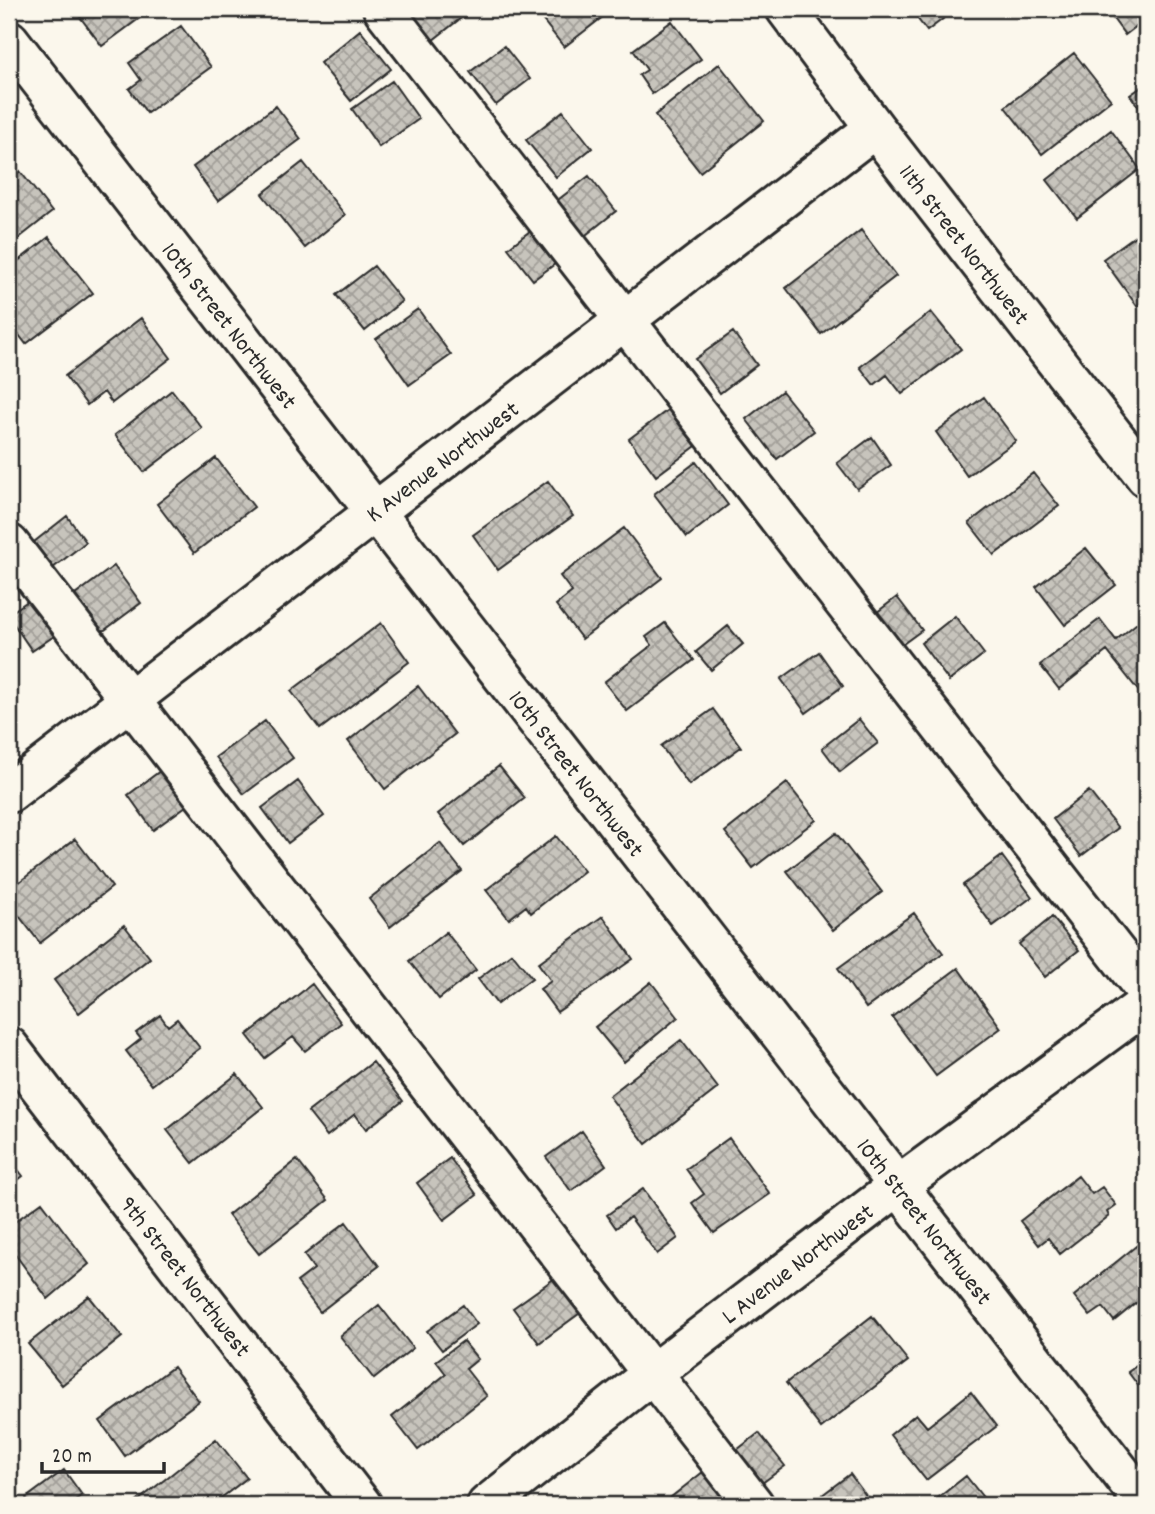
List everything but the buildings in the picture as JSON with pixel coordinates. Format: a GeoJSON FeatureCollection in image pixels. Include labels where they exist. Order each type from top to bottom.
{"type":"FeatureCollection","features":[{"type":"Feature","properties":{"kind":"street"},"geometry":{"type":"LineString","coordinates":[[383,9],[1146,991]]}},
{"type":"Feature","properties":{"kind":"street","name":"11th Street Northwest"},"geometry":{"type":"LineString","coordinates":[[786,9],[1146,477]]}},
{"type":"Feature","properties":{"kind":"street","name":"10th Street Northwest"},"geometry":{"type":"LineString","coordinates":[[9,40],[1146,1505]]}},
{"type":"Feature","properties":{"kind":"street","name":"K Avenue Northwest"},"geometry":{"type":"LineString","coordinates":[[9,793],[875,128]]}},
{"type":"Feature","properties":{"kind":"street"},"geometry":{"type":"LineString","coordinates":[[9,544],[754,1505]]}},
{"type":"Feature","properties":{"kind":"street","name":"L Avenue Northwest"},"geometry":{"type":"LineString","coordinates":[[487,1505],[652,1374],[898,1186],[1146,1004]]}},
{"type":"Feature","properties":{"kind":"street","name":"9th Street Northwest"},"geometry":{"type":"LineString","coordinates":[[9,1047],[362,1505]]}}]}
